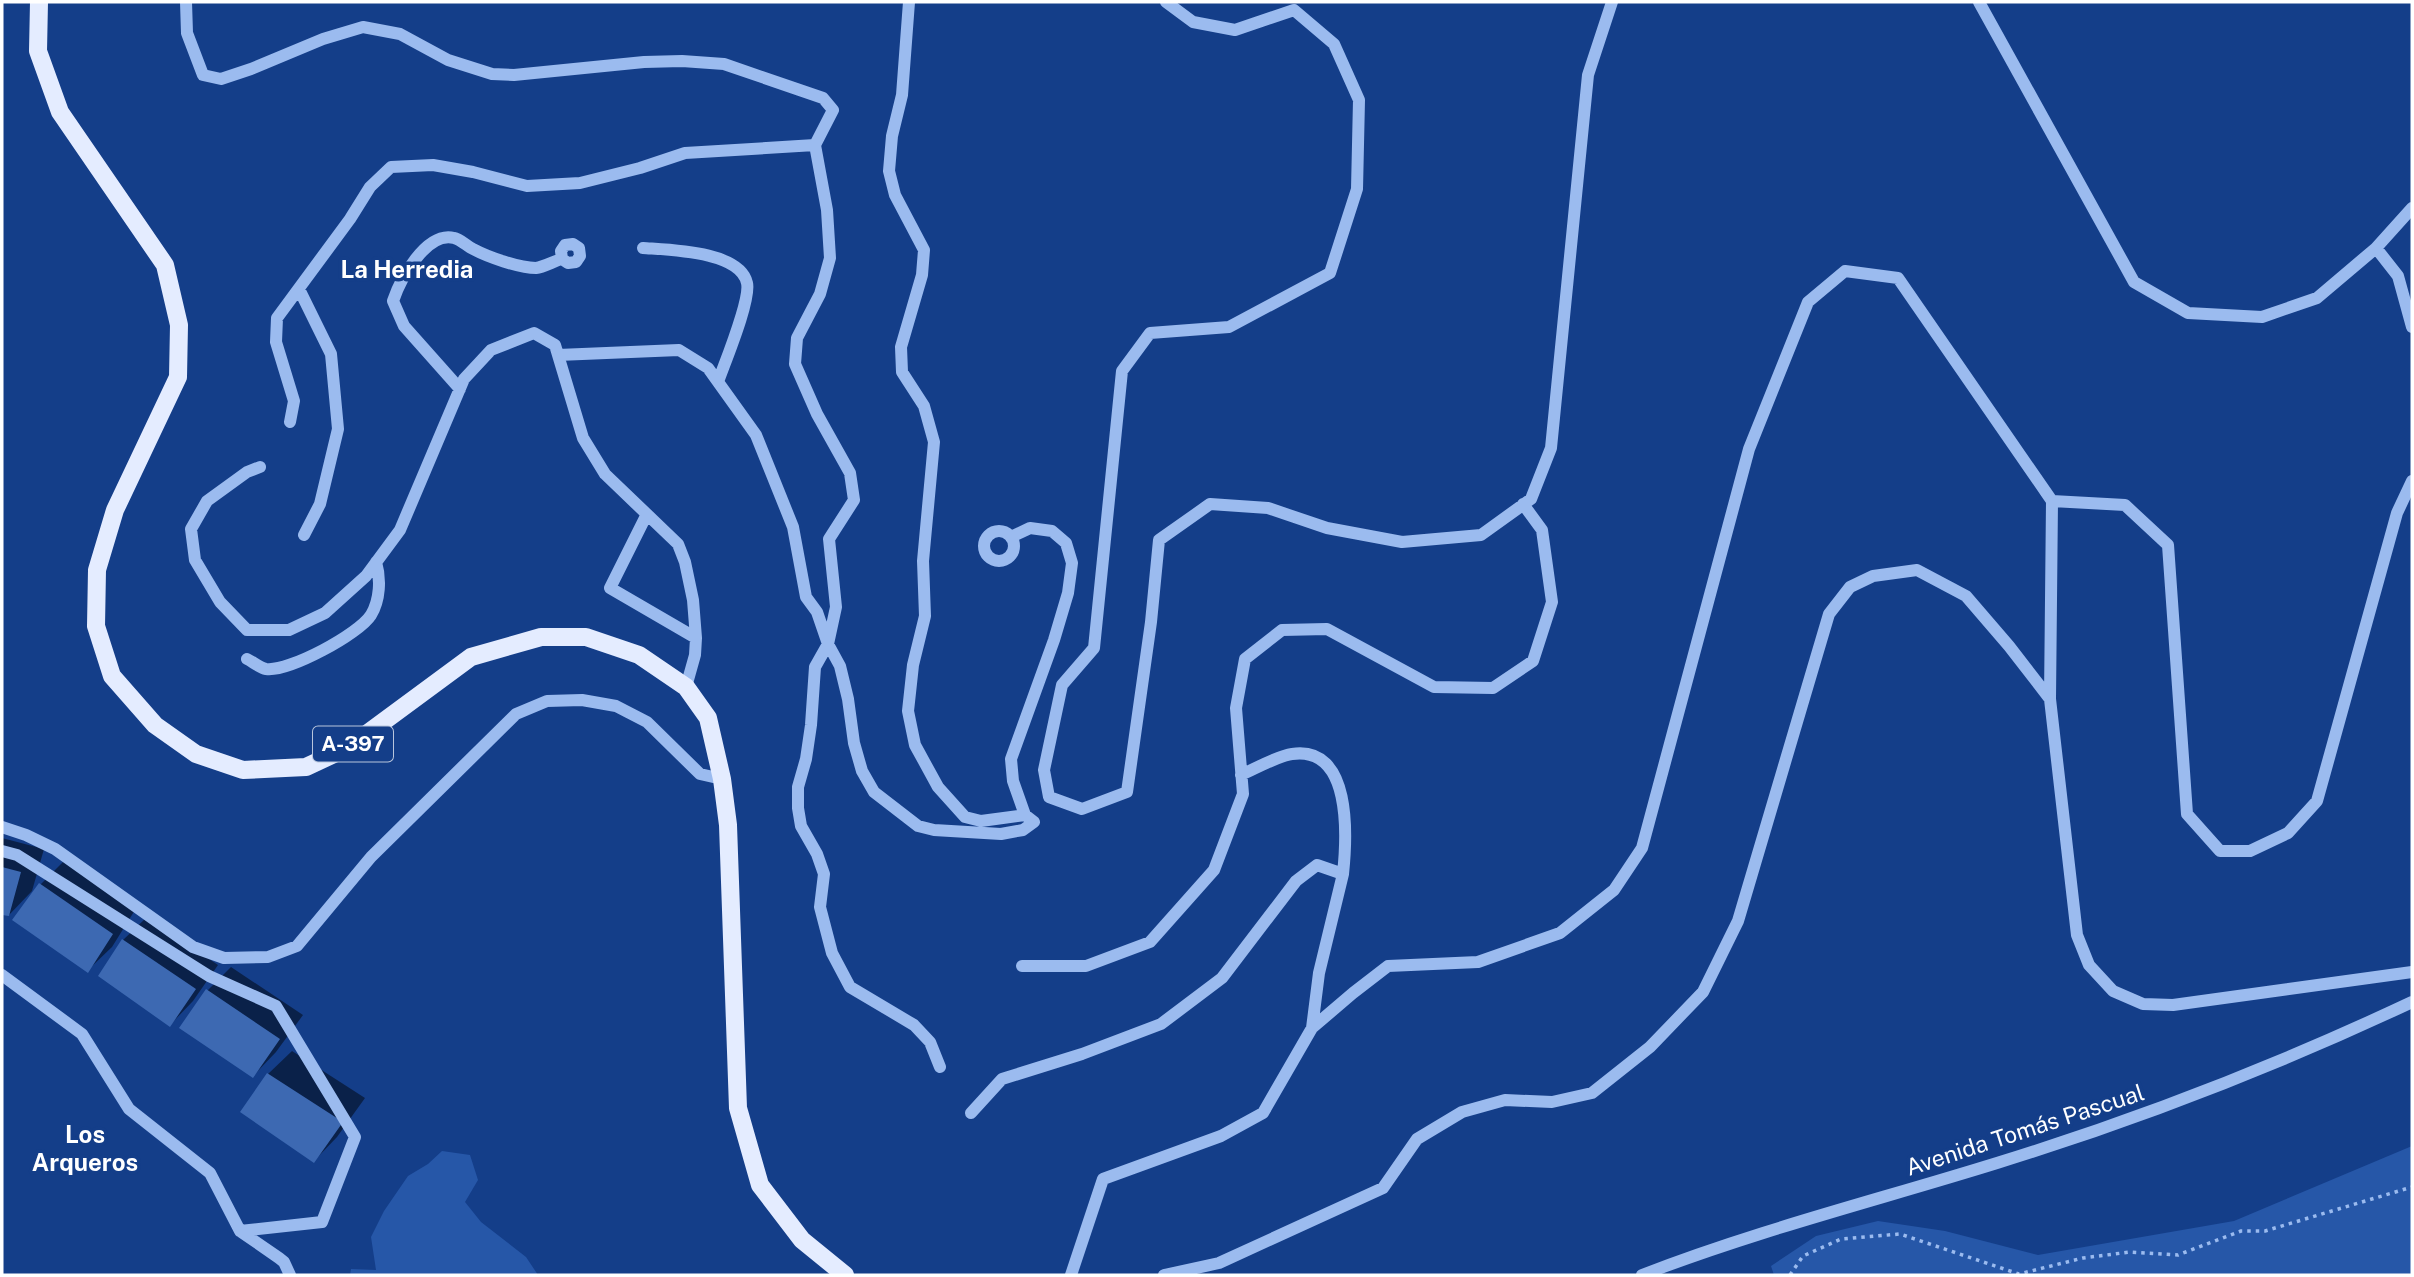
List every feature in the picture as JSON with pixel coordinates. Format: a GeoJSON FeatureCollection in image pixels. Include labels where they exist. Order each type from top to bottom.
{"type":"FeatureCollection","features":[{"type":"Feature","properties":{"kind":"main road","name":"A-397"},"geometry":{"type":"LineString","coordinates":[[39,2],[38,51],[60,112],[165,265],[179,325],[178,377],[115,510],[97,570],[96,626],[112,676],[155,725],[197,754],[243,770],[306,767],[349,747],[471,657],[541,637],[586,637],[639,654],[686,687],[708,718],[722,779],[728,825],[738,1108],[760,1185],[802,1240],[845,1275]]}},
{"type":"Feature","properties":{"kind":"street"},"geometry":{"type":"LineString","coordinates":[[186,2],[187,33],[203,75],[221,79],[323,39],[363,27],[400,34],[448,60],[492,74],[514,75],[644,62],[724,64],[823,98],[833,110],[816,145],[827,210],[830,258],[820,294],[797,338],[796,365],[817,414],[850,473],[854,500],[829,539],[836,607],[828,644],[815,667],[810,737],[798,787],[798,808],[801,826],[817,854],[824,874],[820,906],[822,920],[832,953],[850,987],[914,1025],[930,1042],[940,1067]]}},
{"type":"Feature","properties":{"kind":"street"},"geometry":{"type":"LineString","coordinates":[[909,2],[902,95],[892,136],[889,171],[895,195],[924,250],[922,275],[901,347],[902,372],[924,406],[934,442],[923,561],[925,616],[912,665],[908,711],[915,746],[938,787],[965,817],[981,821],[1025,815]]}},
{"type":"Feature","properties":{"kind":"street"},"geometry":{"type":"LineString","coordinates":[[1166,2],[1193,22],[1235,30],[1294,10],[1334,44],[1359,100],[1357,189],[1330,273],[1229,327],[1150,333],[1122,371],[1094,648],[1062,685],[1044,770],[1049,797],[1082,809],[1127,792],[1151,622],[1159,540],[1210,504],[1268,508],[1327,528],[1402,542],[1481,536],[1531,499],[1551,448],[1588,75],[1612,2]]}},
{"type":"Feature","properties":{"kind":"street"},"geometry":{"type":"LineString","coordinates":[[1979,2],[2134,282],[2188,313],[2262,317],[2317,298],[2376,248],[2412,208]]}},
{"type":"Feature","properties":{"kind":"street"},"geometry":{"type":"LineString","coordinates":[[290,422],[294,401],[276,342],[277,318],[351,219],[370,187],[391,167],[433,165],[527,186],[580,183],[685,153],[816,145]]}},
{"type":"Feature","properties":{"kind":"street"},"geometry":{"type":"LineString","coordinates":[[460,389],[404,326],[393,301],[399,282],[419,254],[439,239],[454,237],[473,249],[508,262],[537,268],[562,259]]}},
{"type":"Feature","properties":{"kind":"street"},"geometry":{"type":"LineString","coordinates":[[643,248],[717,257],[740,269],[744,276],[748,284],[741,320],[718,382]]}},
{"type":"Feature","properties":{"kind":"street"},"geometry":{"type":"LineString","coordinates":[[2376,248],[2398,276],[2412,327]]}},
{"type":"Feature","properties":{"kind":"street"},"geometry":{"type":"LineString","coordinates":[[1070,1275],[1104,1179],[1220,1136],[1263,1113],[1312,1028],[1388,966],[1478,962],[1560,933],[1614,890],[1642,848],[1749,449],[1808,302],[1844,271],[1898,278],[2052,501],[2050,699],[2077,935],[2089,965],[2113,991],[2143,1004],[2173,1005],[2412,972]]}},
{"type":"Feature","properties":{"kind":"street"},"geometry":{"type":"LineString","coordinates":[[299,289],[331,354],[338,429],[320,504],[303,536]]}},
{"type":"Feature","properties":{"kind":"street"},"geometry":{"type":"LineString","coordinates":[[260,467],[247,472],[207,501],[191,529],[195,560],[220,602],[247,630],[289,630],[326,613],[366,576],[400,530],[464,379],[491,350],[534,333],[555,345],[583,438],[604,474],[678,544],[685,562],[693,600],[696,638],[695,654],[686,687]]}},
{"type":"Feature","properties":{"kind":"street"},"geometry":{"type":"LineString","coordinates":[[558,355],[679,350],[708,368],[756,435],[793,527],[806,597],[817,612],[828,644],[840,666],[862,771],[874,792],[918,826],[934,830],[1001,835],[1023,830],[1034,822],[1025,815],[1013,781],[1011,759],[1054,640],[1068,593],[1072,563],[1066,543],[1052,531],[1030,528],[1011,537]]}},
{"type":"Feature","properties":{"kind":"street"},"geometry":{"type":"LineString","coordinates":[[2052,501],[2125,505],[2168,545],[2188,814],[2220,851],[2250,851],[2288,833],[2316,801],[2397,513],[2412,481]]}},
{"type":"Feature","properties":{"kind":"street"},"geometry":{"type":"LineString","coordinates":[[1022,966],[1087,966],[1150,942],[1214,870],[1243,794],[1236,708],[1245,659],[1282,630],[1327,629],[1434,687],[1493,688],[1533,661],[1552,602],[1542,530],[1523,504]]}},
{"type":"Feature","properties":{"kind":"street"},"geometry":{"type":"LineString","coordinates":[[648,514],[610,588],[696,638]]}},
{"type":"Feature","properties":{"kind":"street"},"geometry":{"type":"LineString","coordinates":[[247,659],[264,669],[276,669],[301,662],[342,639],[370,617],[378,594],[379,573],[376,562]]}},
{"type":"Feature","properties":{"kind":"street"},"geometry":{"type":"LineString","coordinates":[[1164,1275],[1219,1263],[1382,1188],[1417,1139],[1462,1112],[1505,1100],[1552,1102],[1592,1093],[1650,1047],[1703,992],[1738,921],[1829,614],[1850,587],[1873,576],[1917,570],[1966,596],[2050,699]]}},
{"type":"Feature","properties":{"kind":"street"},"geometry":{"type":"LineString","coordinates":[[2,827],[55,849],[193,947],[224,958],[268,957],[296,946],[371,857],[516,714],[547,701],[582,700],[616,706],[648,722],[700,774],[722,779]]}},
{"type":"Feature","properties":{"kind":"street"},"geometry":{"type":"LineString","coordinates":[[1241,775],[1291,754],[1316,755],[1330,765],[1339,788],[1346,844],[1343,874],[1319,973],[1312,1028]]}},
{"type":"Feature","properties":{"kind":"street"},"geometry":{"type":"LineString","coordinates":[[2,851],[18,855],[209,976],[276,1006],[355,1137],[322,1222],[240,1231]]}},
{"type":"Feature","properties":{"kind":"street"},"geometry":{"type":"LineString","coordinates":[[971,1113],[1002,1079],[1082,1054],[1161,1024],[1222,978],[1296,881],[1317,865],[1343,874]]}},
{"type":"Feature","properties":{"kind":"street"},"geometry":{"type":"LineString","coordinates":[[2,975],[82,1034],[129,1109],[210,1173],[240,1231],[284,1262],[290,1275]]}},
{"type":"Feature","properties":{"kind":"street","name":"Avenida Tomás Pascual"},"geometry":{"type":"LineString","coordinates":[[1642,1275],[1706,1250],[2000,1162],[2168,1105],[2336,1037],[2412,1002]]}},
{"type":"Feature","properties":{"kind":"path"},"geometry":{"type":"LineString","coordinates":[[1790,1275],[1803,1256],[1841,1239],[1900,1234],[2019,1274],[2083,1258],[2130,1252],[2178,1255],[2241,1231],[2265,1231],[2412,1187]]}},
{"type":"Feature","properties":{"kind":"shaded area"},"geometry":{"type":"Polygon","coordinates":[[[2412,1146],[2412,1275],[1774,1275],[1771,1266],[1816,1236],[1878,1221],[1945,1231],[2038,1255],[2234,1221],[2412,1146]]]}},
{"type":"Feature","properties":{"kind":"shaded area"},"geometry":{"type":"Polygon","coordinates":[[[442,1151],[470,1155],[478,1180],[465,1202],[481,1222],[526,1257],[538,1275],[350,1275],[351,1269],[376,1270],[371,1237],[384,1211],[408,1176],[428,1164],[442,1151]]]}},
{"type":"Feature","properties":{"kind":"building"},"geometry":{"type":"Polygon","coordinates":[[[2,867],[21,872],[9,916],[2,915],[2,867]]]}},
{"type":"Feature","properties":{"kind":"building"},"geometry":{"type":"Polygon","coordinates":[[[39,883],[113,934],[88,973],[12,920],[39,883]]]}},
{"type":"Feature","properties":{"kind":"building"},"geometry":{"type":"Polygon","coordinates":[[[122,939],[196,989],[170,1027],[98,976],[122,939]]]}},
{"type":"Feature","properties":{"kind":"building"},"geometry":{"type":"Polygon","coordinates":[[[206,989],[280,1039],[253,1078],[179,1028],[206,989]]]}},
{"type":"Feature","properties":{"kind":"building"},"geometry":{"type":"Polygon","coordinates":[[[267,1073],[343,1122],[314,1163],[240,1112],[267,1073]]]}},
{"type":"Feature","properties":{"kind":"district","name":"La Herredia"},"geometry":{"type":"Point","coordinates":[407,270]}},
{"type":"Feature","properties":{"kind":"district","name":"Los Arqueros"},"geometry":{"type":"Point","coordinates":[85,1149]}}]}
